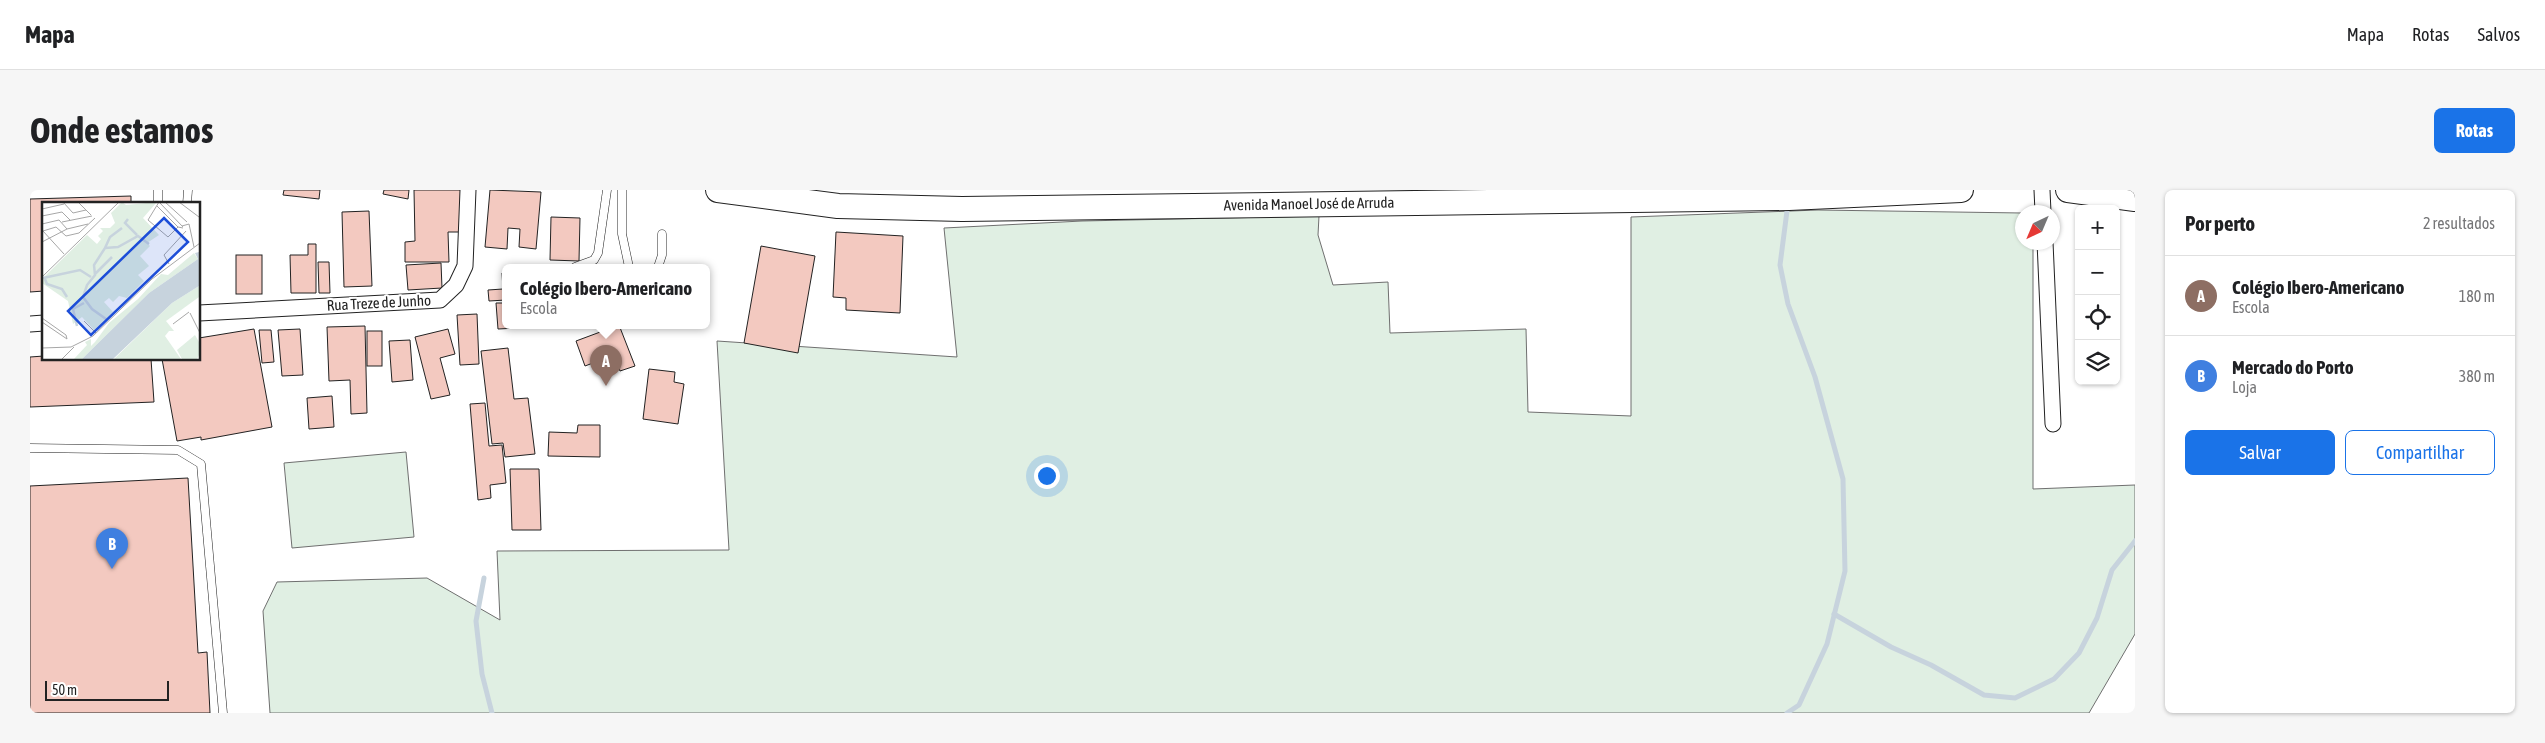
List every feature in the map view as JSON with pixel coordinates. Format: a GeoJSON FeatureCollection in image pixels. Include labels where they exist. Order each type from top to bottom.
{"type":"FeatureCollection","features":[{"type":"Feature","properties":{"kind":"main road","name":"Avenida Manoel José de Arruda"},"geometry":{"type":"LineString","coordinates":[[718,190],[838,206],[881,208],[1130,198],[1789,198],[1960,190]]}},
{"type":"Feature","properties":{"kind":"main road"},"geometry":{"type":"LineString","coordinates":[[2068,190],[2135,199]]}},
{"type":"Feature","properties":{"kind":"street","name":"Rua Treze de Junho"},"geometry":{"type":"LineString","coordinates":[[200,313],[440,300],[456,285],[465,266],[468,190]]}},
{"type":"Feature","properties":{"kind":"street"},"geometry":{"type":"LineString","coordinates":[[2042,190],[2043,205]]}},
{"type":"Feature","properties":{"kind":"street"},"geometry":{"type":"LineString","coordinates":[[2045,250],[2052,424]]}},
{"type":"Feature","properties":{"kind":"lane"},"geometry":{"type":"LineString","coordinates":[[595,264],[607,190]]}},
{"type":"Feature","properties":{"kind":"lane"},"geometry":{"type":"LineString","coordinates":[[622,190],[622,234],[628,264]]}},
{"type":"Feature","properties":{"kind":"lane"},"geometry":{"type":"LineString","coordinates":[[659,264],[662,255],[662,234]]}},
{"type":"Feature","properties":{"kind":"lane"},"geometry":{"type":"LineString","coordinates":[[30,448],[178,450],[201,464],[224,713]]}},
{"type":"Feature","properties":{"kind":"green space"},"geometry":{"type":"Polygon","coordinates":[[[1818,210],[2015,213],[2015,250],[2033,250],[2033,489],[2135,485],[2135,634],[2089,713],[270,713],[263,611],[277,582],[427,578],[500,620],[497,551],[729,550],[717,341],[957,357],[944,228],[1082,221],[1319,216],[1318,235],[1333,285],[1388,282],[1390,333],[1526,329],[1528,412],[1631,416],[1631,217],[1818,210]]]}},
{"type":"Feature","properties":{"kind":"green space"},"geometry":{"type":"Polygon","coordinates":[[[406,452],[414,537],[292,548],[284,463],[406,452]]]}},
{"type":"Feature","properties":{"kind":"building"},"geometry":{"type":"Polygon","coordinates":[[[284,190],[320,190],[319,199],[283,195],[284,190]]]}},
{"type":"Feature","properties":{"kind":"building"},"geometry":{"type":"Polygon","coordinates":[[[384,190],[409,190],[408,199],[383,194],[384,190]]]}},
{"type":"Feature","properties":{"kind":"building"},"geometry":{"type":"Polygon","coordinates":[[[414,190],[462,190],[463,232],[448,232],[449,262],[405,262],[405,242],[415,241],[414,190]]]}},
{"type":"Feature","properties":{"kind":"building"},"geometry":{"type":"Polygon","coordinates":[[[490,190],[541,192],[536,249],[519,247],[520,229],[508,228],[507,249],[485,247],[490,190]]]}},
{"type":"Feature","properties":{"kind":"building"},"geometry":{"type":"Polygon","coordinates":[[[131,196],[131,202],[42,202],[42,291],[30,292],[30,199],[131,196]]]}},
{"type":"Feature","properties":{"kind":"building"},"geometry":{"type":"Polygon","coordinates":[[[369,211],[372,286],[344,287],[342,212],[369,211]]]}},
{"type":"Feature","properties":{"kind":"building"},"geometry":{"type":"Polygon","coordinates":[[[551,217],[580,218],[579,261],[550,260],[551,217]]]}},
{"type":"Feature","properties":{"kind":"building"},"geometry":{"type":"Polygon","coordinates":[[[836,232],[903,236],[900,313],[846,310],[846,298],[833,297],[836,232]]]}},
{"type":"Feature","properties":{"kind":"building"},"geometry":{"type":"Polygon","coordinates":[[[308,244],[316,244],[316,293],[291,293],[290,255],[308,255],[308,244]]]}},
{"type":"Feature","properties":{"kind":"building"},"geometry":{"type":"Polygon","coordinates":[[[761,246],[815,256],[798,353],[744,343],[761,246]]]}},
{"type":"Feature","properties":{"kind":"building"},"geometry":{"type":"Polygon","coordinates":[[[236,255],[262,255],[262,294],[236,294],[236,255]]]}},
{"type":"Feature","properties":{"kind":"building"},"geometry":{"type":"Polygon","coordinates":[[[318,262],[329,262],[330,293],[319,293],[318,262]]]}},
{"type":"Feature","properties":{"kind":"building"},"geometry":{"type":"Polygon","coordinates":[[[441,263],[442,288],[408,290],[406,265],[441,263]]]}},
{"type":"Feature","properties":{"kind":"building"},"geometry":{"type":"Polygon","coordinates":[[[502,289],[502,300],[489,301],[488,290],[502,289]]]}},
{"type":"Feature","properties":{"kind":"building"},"geometry":{"type":"Polygon","coordinates":[[[496,303],[502,303],[502,329],[498,329],[496,303]]]}},
{"type":"Feature","properties":{"kind":"building"},"geometry":{"type":"Polygon","coordinates":[[[477,314],[479,364],[460,365],[457,315],[477,314]]]}},
{"type":"Feature","properties":{"kind":"building"},"geometry":{"type":"Polygon","coordinates":[[[365,326],[367,413],[351,414],[350,380],[329,381],[327,327],[365,326]]]}},
{"type":"Feature","properties":{"kind":"building"},"geometry":{"type":"Polygon","coordinates":[[[254,329],[272,427],[201,440],[201,437],[177,441],[162,360],[200,360],[200,338],[254,329]]]}},
{"type":"Feature","properties":{"kind":"building"},"geometry":{"type":"Polygon","coordinates":[[[300,329],[303,375],[282,376],[278,330],[300,329]]]}},
{"type":"Feature","properties":{"kind":"building"},"geometry":{"type":"Polygon","coordinates":[[[448,329],[455,354],[440,358],[450,395],[431,399],[415,337],[448,329]]]}},
{"type":"Feature","properties":{"kind":"building"},"geometry":{"type":"Polygon","coordinates":[[[608,329],[621,329],[635,366],[620,371],[614,355],[585,366],[576,341],[608,329]]]}},
{"type":"Feature","properties":{"kind":"building"},"geometry":{"type":"Polygon","coordinates":[[[259,330],[271,330],[274,362],[262,363],[259,330]]]}},
{"type":"Feature","properties":{"kind":"building"},"geometry":{"type":"Polygon","coordinates":[[[367,331],[382,331],[382,366],[367,366],[367,331]]]}},
{"type":"Feature","properties":{"kind":"building"},"geometry":{"type":"Polygon","coordinates":[[[410,340],[413,380],[392,382],[389,341],[410,340]]]}},
{"type":"Feature","properties":{"kind":"building"},"geometry":{"type":"Polygon","coordinates":[[[508,348],[514,399],[528,398],[535,454],[505,457],[503,443],[492,444],[481,351],[508,348]]]}},
{"type":"Feature","properties":{"kind":"building"},"geometry":{"type":"Polygon","coordinates":[[[42,356],[42,360],[151,360],[154,402],[30,407],[30,357],[42,356]]]}},
{"type":"Feature","properties":{"kind":"building"},"geometry":{"type":"Polygon","coordinates":[[[649,369],[675,372],[674,382],[684,384],[678,424],[643,419],[649,369]]]}},
{"type":"Feature","properties":{"kind":"building"},"geometry":{"type":"Polygon","coordinates":[[[332,396],[334,427],[309,429],[307,398],[332,396]]]}},
{"type":"Feature","properties":{"kind":"building"},"geometry":{"type":"Polygon","coordinates":[[[485,403],[489,446],[502,445],[506,483],[490,485],[491,498],[478,500],[470,404],[485,403]]]}},
{"type":"Feature","properties":{"kind":"building"},"geometry":{"type":"Polygon","coordinates":[[[578,425],[600,425],[600,457],[548,456],[549,432],[577,433],[578,425]]]}},
{"type":"Feature","properties":{"kind":"building"},"geometry":{"type":"Polygon","coordinates":[[[510,469],[539,469],[541,530],[512,530],[510,469]]]}},
{"type":"Feature","properties":{"kind":"building"},"geometry":{"type":"Polygon","coordinates":[[[188,478],[198,653],[207,652],[210,713],[30,713],[30,486],[188,478]]]}},
{"type":"Feature","properties":{"kind":"waterway"},"geometry":{"type":"LineString","coordinates":[[1787,211],[1780,265],[1788,304],[1815,377],[1843,479],[1845,571],[1827,644],[1799,705],[1787,713]]}},
{"type":"Feature","properties":{"kind":"waterway"},"geometry":{"type":"LineString","coordinates":[[1834,614],[1891,647],[1931,665],[1984,695],[2015,698],[2054,679],[2079,653],[2097,618],[2112,570],[2135,541]]}},
{"type":"Feature","properties":{"kind":"waterway"},"geometry":{"type":"LineString","coordinates":[[484,578],[476,621],[482,674],[492,713]]}},
{"type":"Feature","properties":{"kind":"place","name":"Colégio Ibero-Americano"},"geometry":{"type":"Point","coordinates":[606,386]}},
{"type":"Feature","properties":{"kind":"place","name":"Mercado do Porto"},"geometry":{"type":"Point","coordinates":[112,569]}}]}
